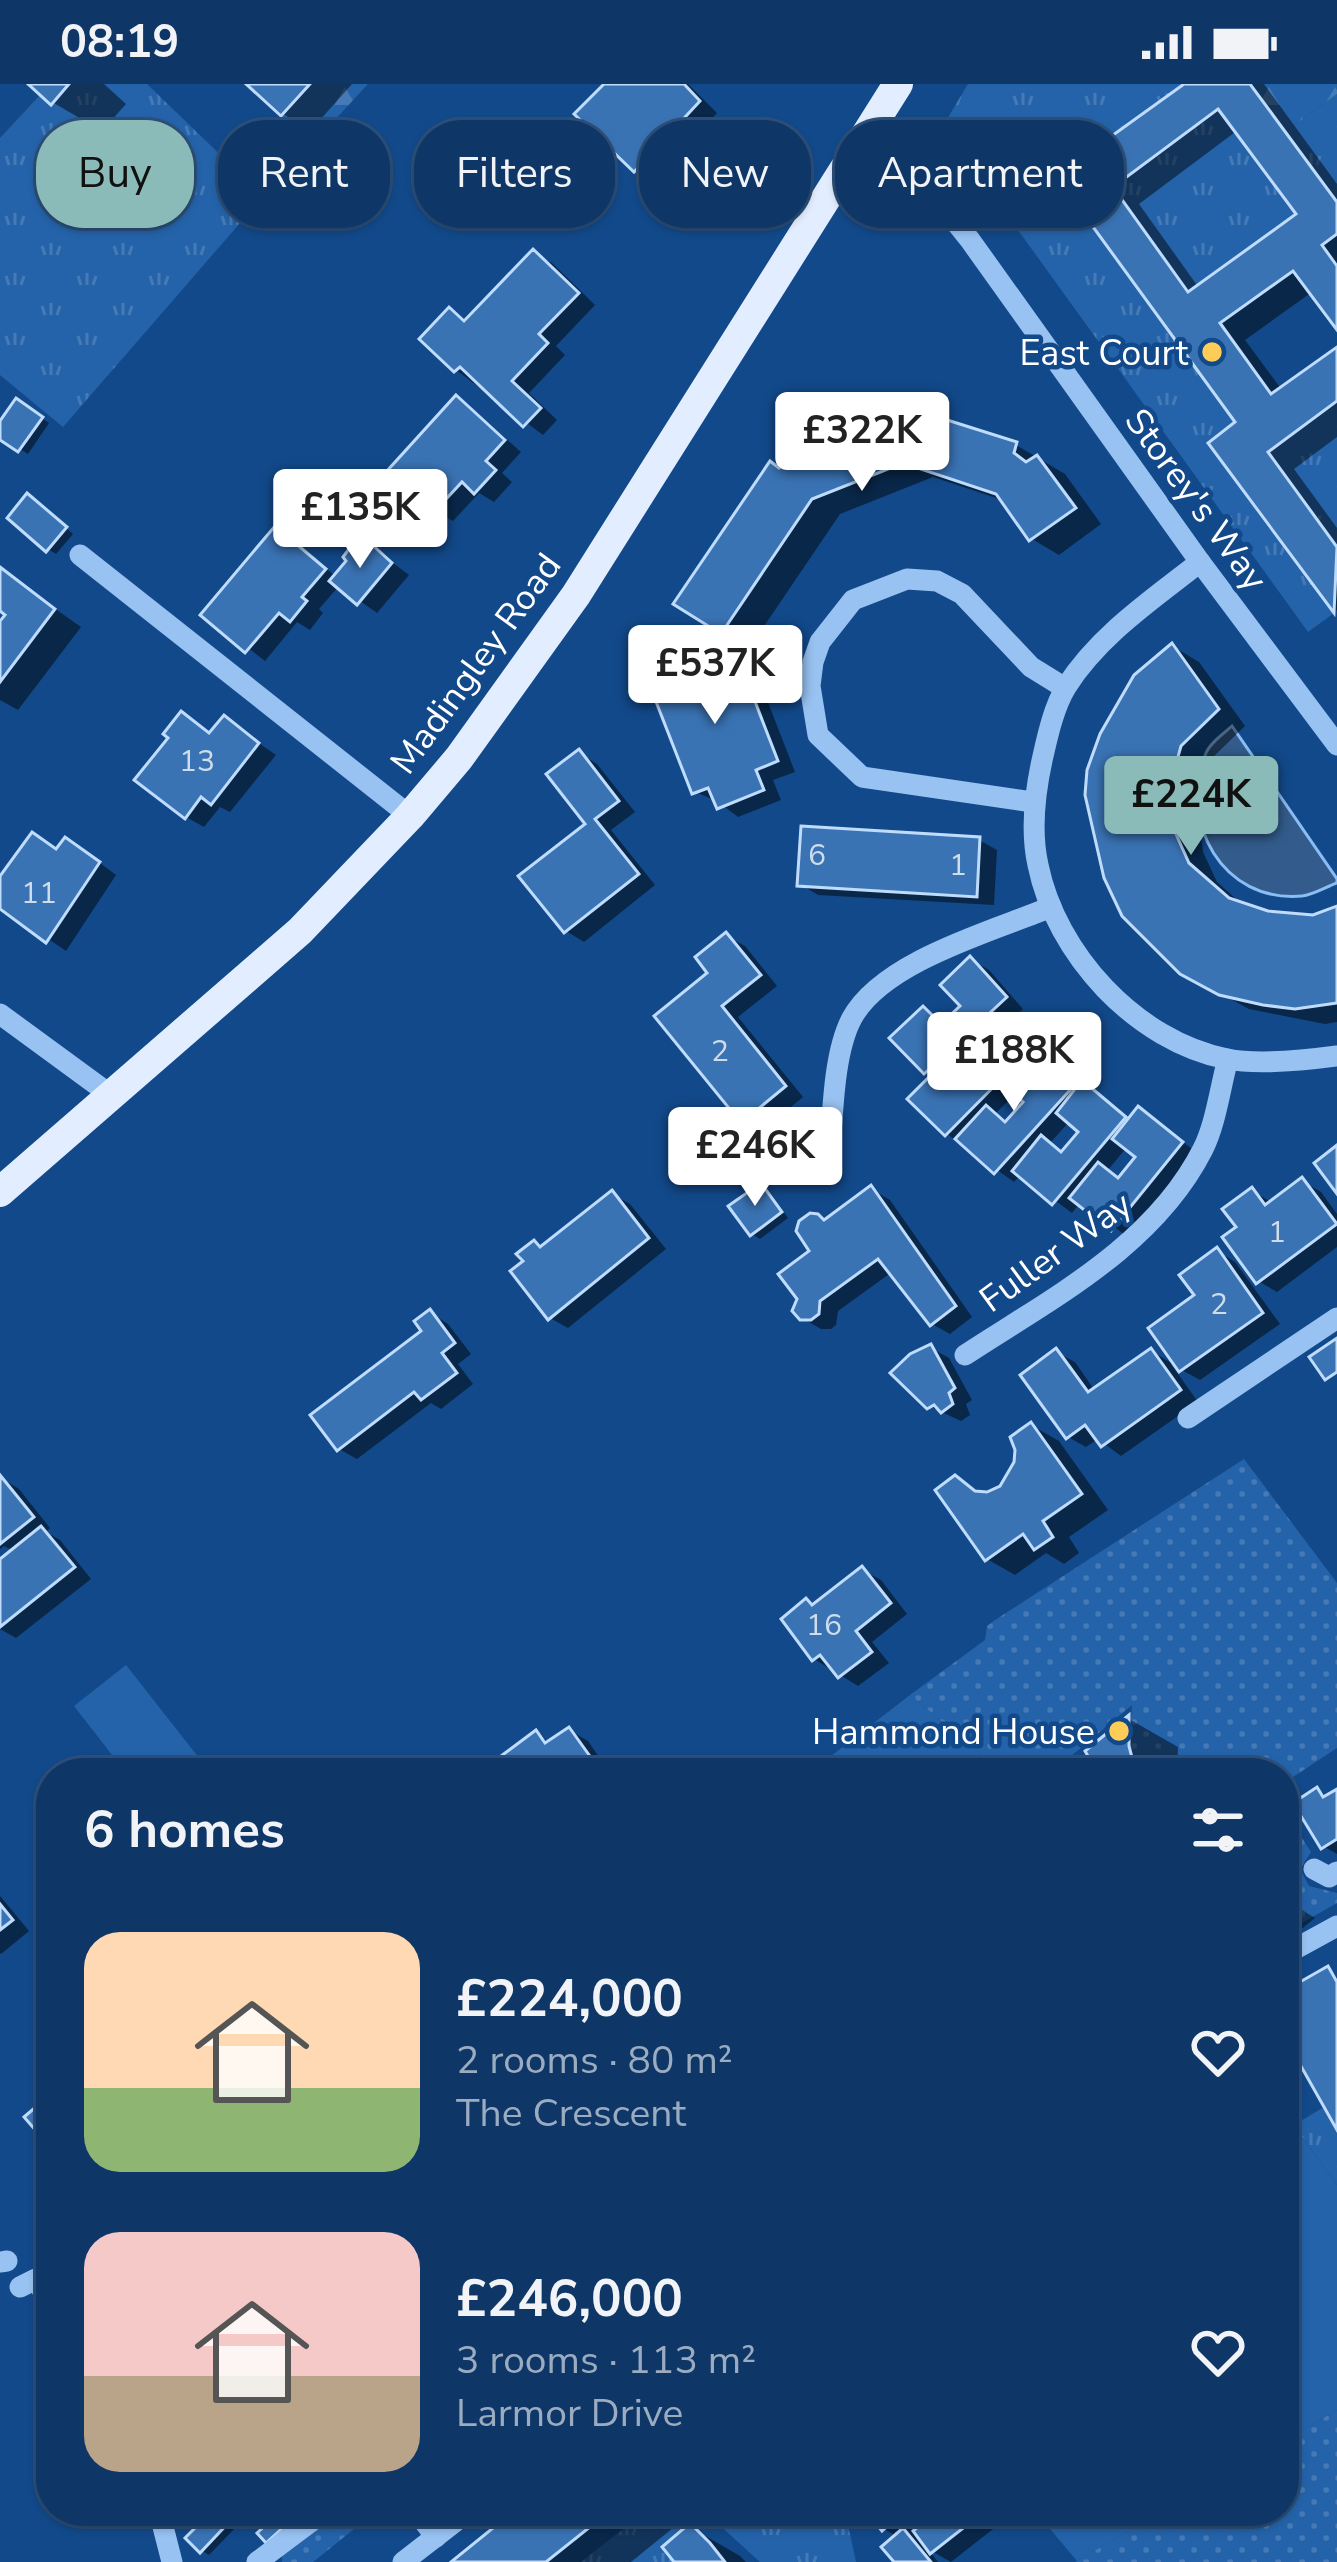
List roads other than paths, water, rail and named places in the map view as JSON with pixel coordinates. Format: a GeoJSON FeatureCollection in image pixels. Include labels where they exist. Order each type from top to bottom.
{"type":"FeatureCollection","features":[{"type":"Feature","properties":{"kind":"main road","name":"Madingley Road"},"geometry":{"type":"LineString","coordinates":[[874,120],[898,84]]}},
{"type":"Feature","properties":{"kind":"main road","name":"Madingley Road"},"geometry":{"type":"LineString","coordinates":[[0,1192],[300,931],[410,817],[459,758],[576,595],[835,182]]}},
{"type":"Feature","properties":{"kind":"street","name":"Storey's Way"},"geometry":{"type":"LineString","coordinates":[[960,228],[1337,745]]}},
{"type":"Feature","properties":{"kind":"street"},"geometry":{"type":"LineString","coordinates":[[80,555],[410,817]]}},
{"type":"Feature","properties":{"kind":"street"},"geometry":{"type":"LineString","coordinates":[[1200,562],[1116,628],[1065,688],[1050,727],[1033,802],[1037,862],[1051,907],[1087,967],[1117,1001],[1168,1036],[1228,1059],[1337,1056]]}},
{"type":"Feature","properties":{"kind":"street"},"geometry":{"type":"LineString","coordinates":[[1033,802],[862,777],[818,735],[810,686],[813,662],[827,631],[853,600],[907,579],[937,581],[962,594],[1031,667],[1065,688]]}},
{"type":"Feature","properties":{"kind":"street"},"geometry":{"type":"LineString","coordinates":[[828,1173],[839,1064],[851,1020],[870,994],[899,970],[1051,907]]}},
{"type":"Feature","properties":{"kind":"street"},"geometry":{"type":"LineString","coordinates":[[0,1014],[112,1096]]}},
{"type":"Feature","properties":{"kind":"street","name":"Fuller Way"},"geometry":{"type":"LineString","coordinates":[[965,1355],[1103,1264],[1159,1216],[1204,1147],[1228,1059]]}},
{"type":"Feature","properties":{"kind":"street"},"geometry":{"type":"LineString","coordinates":[[1188,1418],[1337,1318]]}},
{"type":"Feature","properties":{"kind":"street"},"geometry":{"type":"LineString","coordinates":[[1299,1947],[1337,1925]]}},
{"type":"Feature","properties":{"kind":"street"},"geometry":{"type":"LineString","coordinates":[[20,2287],[36,2279]]}},
{"type":"Feature","properties":{"kind":"street"},"geometry":{"type":"LineString","coordinates":[[163,2526],[172,2562]]}},
{"type":"Feature","properties":{"kind":"street"},"geometry":{"type":"LineString","coordinates":[[257,2562],[305,2526]]}},
{"type":"Feature","properties":{"kind":"street"},"geometry":{"type":"LineString","coordinates":[[427,2526],[436,2537]]}},
{"type":"Feature","properties":{"kind":"street"},"geometry":{"type":"LineString","coordinates":[[403,2562],[450,2526]]}},
{"type":"Feature","properties":{"kind":"place","name":"East Court"},"geometry":{"type":"Point","coordinates":[1212,352]}},
{"type":"Feature","properties":{"kind":"place","name":"Hammond House"},"geometry":{"type":"Point","coordinates":[1119,1731]}}]}
